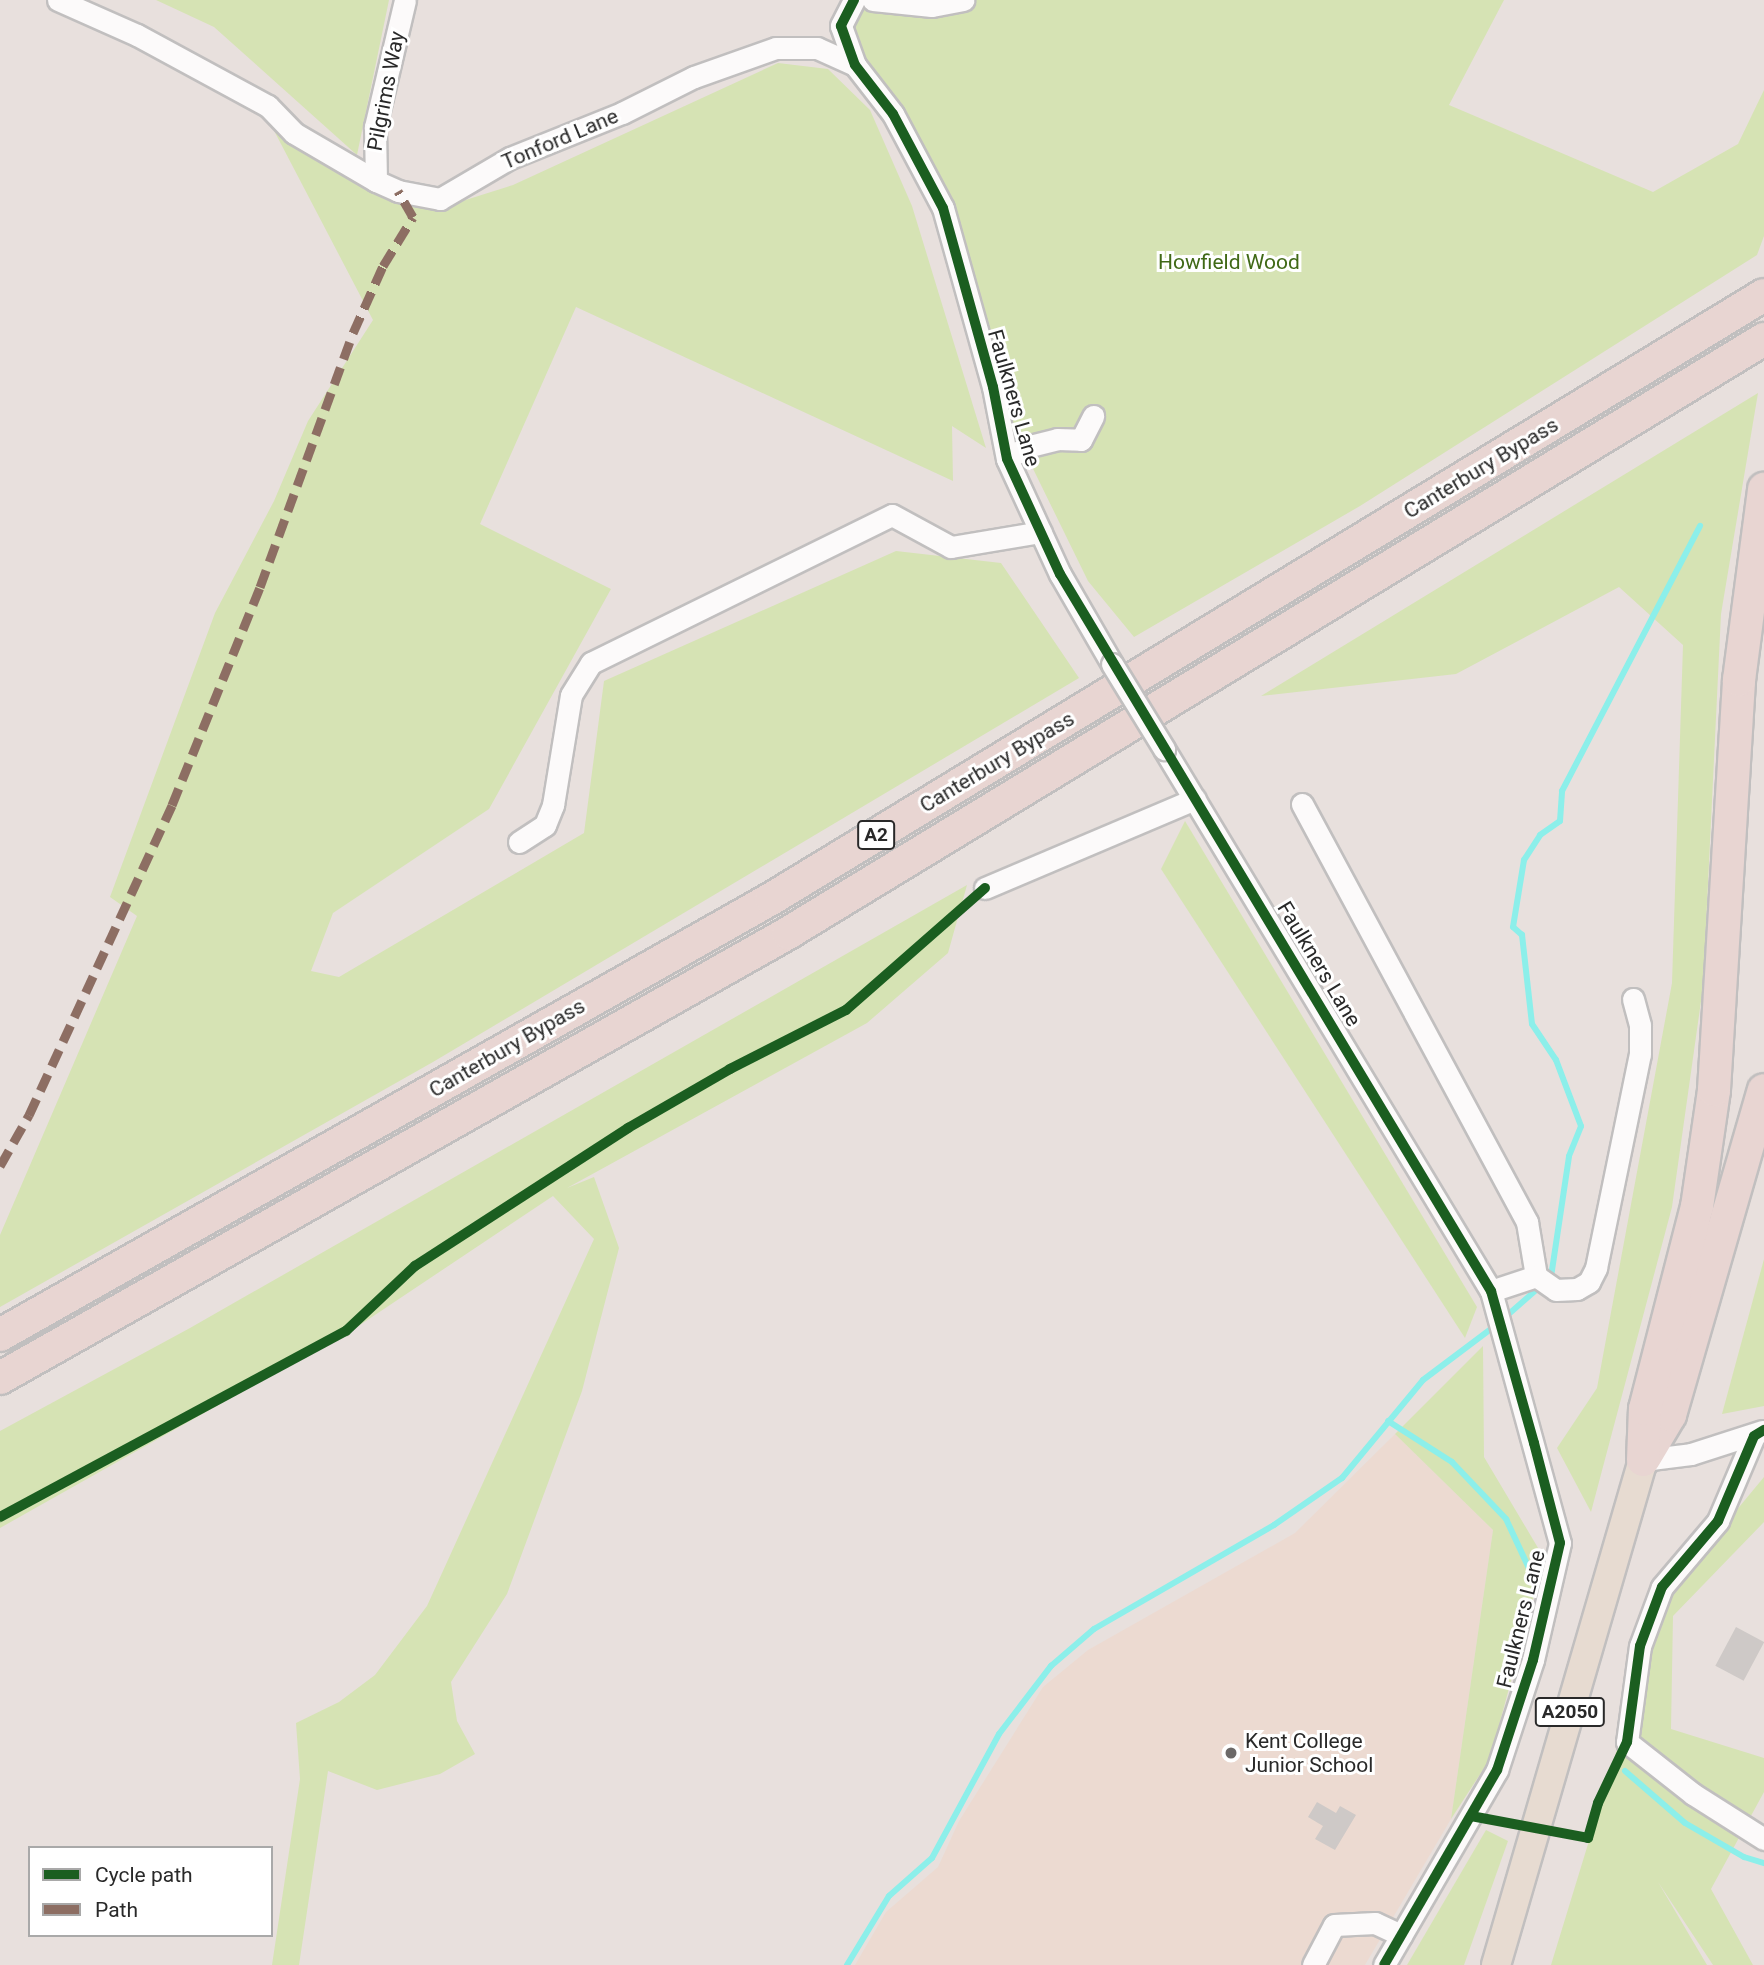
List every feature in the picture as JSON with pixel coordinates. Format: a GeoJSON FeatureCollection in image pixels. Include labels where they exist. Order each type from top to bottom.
{"type":"FeatureCollection","features":[{"type":"Feature","properties":{"kind":"highway","name":"Canterbury Bypass"},"geometry":{"type":"LineString","coordinates":[[0,1335],[771,899],[1751,303]]}},
{"type":"Feature","properties":{"kind":"highway","name":"Canterbury Bypass"},"geometry":{"type":"LineString","coordinates":[[0,1378],[788,933],[1764,339]]}},
{"type":"Feature","properties":{"kind":"highway"},"geometry":{"type":"LineString","coordinates":[[1643,1460],[1645,1409],[1697,1207],[1714,1090],[1739,680],[1764,489]]}},
{"type":"Feature","properties":{"kind":"highway"},"geometry":{"type":"LineString","coordinates":[[1643,1460],[1670,1415],[1764,1090]]}},
{"type":"Feature","properties":{"kind":"main road","name":"A2050"},"geometry":{"type":"LineString","coordinates":[[1496,1965],[1643,1460]]}},
{"type":"Feature","properties":{"kind":"street","name":"Tonford Lane"},"geometry":{"type":"LineString","coordinates":[[58,0],[137,35],[268,106],[294,133],[376,181],[398,191],[440,199],[510,158],[622,113],[694,77],[776,48],[817,48],[855,65]]}},
{"type":"Feature","properties":{"kind":"street","name":"Pilgrims Way"},"geometry":{"type":"LineString","coordinates":[[376,181],[375,127],[405,0]]}},
{"type":"Feature","properties":{"kind":"street","name":"Faulkners Lane"},"geometry":{"type":"LineString","coordinates":[[855,0],[841,26],[855,65],[893,114],[943,208],[993,387],[1007,459],[1041,532],[1112,664],[1493,1299],[1560,1543],[1553,1589],[1497,1770],[1384,1965]]}},
{"type":"Feature","properties":{"kind":"street"},"geometry":{"type":"LineString","coordinates":[[873,0],[932,6],[963,0]]}},
{"type":"Feature","properties":{"kind":"street"},"geometry":{"type":"LineString","coordinates":[[1007,459],[1026,447],[1057,439],[1081,440],[1093,416]]}},
{"type":"Feature","properties":{"kind":"street"},"geometry":{"type":"LineString","coordinates":[[519,842],[545,825],[553,805],[571,695],[591,663],[891,515],[951,547],[1041,532]]}},
{"type":"Feature","properties":{"kind":"street"},"geometry":{"type":"LineString","coordinates":[[985,888],[1195,799]]}},
{"type":"Feature","properties":{"kind":"street"},"geometry":{"type":"LineString","coordinates":[[1302,804],[1527,1222],[1540,1280]]}},
{"type":"Feature","properties":{"kind":"street"},"geometry":{"type":"LineString","coordinates":[[1493,1299],[1540,1280],[1577,1289],[1589,1282],[1596,1268],[1640,1054],[1640,1025],[1633,999]]}},
{"type":"Feature","properties":{"kind":"street"},"geometry":{"type":"LineString","coordinates":[[1643,1460],[1679,1457],[1759,1433]]}},
{"type":"Feature","properties":{"kind":"street"},"geometry":{"type":"LineString","coordinates":[[1759,1433],[1718,1521],[1662,1587],[1640,1646],[1627,1742],[1693,1794],[1764,1839]]}},
{"type":"Feature","properties":{"kind":"street"},"geometry":{"type":"LineString","coordinates":[[1313,1965],[1334,1925],[1375,1923],[1401,1935]]}},
{"type":"Feature","properties":{"kind":"shaded area","name":"Kent College Junior School"},"geometry":{"type":"Polygon","coordinates":[[[1395,1434],[1493,1530],[1451,1819],[1365,1965],[855,1965],[886,1912],[938,1867],[959,1821],[1043,1687],[1088,1650],[1295,1533],[1395,1434]]]}},
{"type":"Feature","properties":{"kind":"green space"},"geometry":{"type":"Polygon","coordinates":[[[156,0],[389,0],[357,155],[214,27],[156,0]]]}},
{"type":"Feature","properties":{"kind":"green space","name":"Howfield Wood"},"geometry":{"type":"Polygon","coordinates":[[[854,0],[1504,0],[1449,105],[1653,192],[1738,144],[1764,90],[1764,236],[1757,255],[1360,506],[1134,637],[1088,581],[993,387],[943,208],[841,26],[854,0]]]}},
{"type":"Feature","properties":{"kind":"green space"},"geometry":{"type":"Polygon","coordinates":[[[778,63],[828,69],[870,110],[912,206],[986,448],[952,426],[953,481],[576,307],[480,524],[611,589],[489,809],[333,913],[311,971],[339,977],[584,833],[604,681],[896,551],[1001,563],[1079,678],[433,1062],[0,1307],[0,1235],[137,916],[110,897],[215,613],[274,501],[308,421],[373,320],[269,121],[372,191],[437,209],[513,185],[778,63]]]}},
{"type":"Feature","properties":{"kind":"green space"},"geometry":{"type":"Polygon","coordinates":[[[1758,393],[1721,614],[1703,987],[1672,1207],[1591,1512],[1557,1448],[1597,1388],[1672,983],[1683,645],[1619,587],[1456,674],[1261,696],[1758,393]]]}},
{"type":"Feature","properties":{"kind":"green space"},"geometry":{"type":"Polygon","coordinates":[[[1185,821],[1477,1307],[1465,1338],[1161,869],[1185,821]]]}},
{"type":"Feature","properties":{"kind":"green space"},"geometry":{"type":"Polygon","coordinates":[[[967,885],[948,953],[867,1023],[567,1188],[594,1177],[619,1248],[582,1391],[507,1594],[451,1682],[457,1721],[475,1754],[440,1774],[377,1790],[328,1771],[299,1965],[272,1965],[300,1779],[296,1723],[339,1702],[375,1675],[427,1606],[594,1239],[553,1196],[357,1327],[0,1528],[0,1431],[190,1328],[967,885]]]}},
{"type":"Feature","properties":{"kind":"green space"},"geometry":{"type":"Polygon","coordinates":[[[1764,1259],[1764,1406],[1722,1414],[1764,1259]]]}},
{"type":"Feature","properties":{"kind":"green space"},"geometry":{"type":"Polygon","coordinates":[[[1483,1346],[1484,1457],[1544,1558],[1490,1759],[1451,1819],[1493,1530],[1395,1434],[1483,1346]]]}},
{"type":"Feature","properties":{"kind":"green space"},"geometry":{"type":"Polygon","coordinates":[[[1764,1477],[1764,1522],[1673,1616],[1671,1729],[1764,1758],[1764,1792],[1711,1889],[1753,1965],[1713,1965],[1658,1882],[1707,1965],[1551,1965],[1663,1599],[1764,1477]]]}},
{"type":"Feature","properties":{"kind":"green space"},"geometry":{"type":"Polygon","coordinates":[[[1486,1830],[1508,1841],[1464,1965],[1407,1965],[1486,1830]]]}},
{"type":"Feature","properties":{"kind":"building"},"geometry":{"type":"Polygon","coordinates":[[[1736,1627],[1764,1642],[1744,1681],[1715,1666],[1736,1627]]]}},
{"type":"Feature","properties":{"kind":"building"},"geometry":{"type":"Polygon","coordinates":[[[1317,1802],[1336,1813],[1340,1806],[1356,1815],[1335,1850],[1315,1839],[1323,1826],[1308,1817],[1317,1802]]]}},
{"type":"Feature","properties":{"kind":"waterway"},"geometry":{"type":"LineString","coordinates":[[1503,1319],[1551,1277],[1569,1156],[1581,1126],[1556,1060],[1532,1024],[1522,935],[1513,927],[1524,860],[1540,835],[1560,821],[1562,791],[1700,526]]}},
{"type":"Feature","properties":{"kind":"waterway"},"geometry":{"type":"LineString","coordinates":[[847,1965],[889,1896],[932,1858],[999,1734],[1051,1666],[1094,1629],[1274,1525],[1342,1478],[1423,1380],[1495,1326]]}},
{"type":"Feature","properties":{"kind":"waterway"},"geometry":{"type":"LineString","coordinates":[[1388,1421],[1452,1462],[1506,1519],[1540,1592]]}},
{"type":"Feature","properties":{"kind":"waterway"},"geometry":{"type":"LineString","coordinates":[[1625,1771],[1685,1823],[1744,1857],[1764,1863]]}},
{"type":"Feature","properties":{"kind":"marked path"},"geometry":{"type":"LineString","coordinates":[[0,1166],[29,1115],[172,805],[260,587],[353,333],[383,266],[413,217],[398,191]]}},
{"type":"Feature","properties":{"kind":"cycle path"},"geometry":{"type":"LineString","coordinates":[[854,0],[841,26],[855,65],[893,114],[943,208],[993,387],[1007,459],[1060,574],[1491,1291],[1534,1443],[1560,1543],[1533,1660],[1497,1770],[1384,1965]]}},
{"type":"Feature","properties":{"kind":"cycle path"},"geometry":{"type":"LineString","coordinates":[[0,1517],[346,1331],[415,1266],[628,1128],[730,1069],[846,1010],[985,888]]}},
{"type":"Feature","properties":{"kind":"cycle path"},"geometry":{"type":"LineString","coordinates":[[1471,1816],[1588,1838],[1598,1803],[1627,1742],[1640,1646],[1662,1587],[1718,1521],[1754,1436],[1764,1430]]}},
{"type":"Feature","properties":{"kind":"place","name":"Kent College Junior School"},"geometry":{"type":"Point","coordinates":[1231,1753]}}]}
